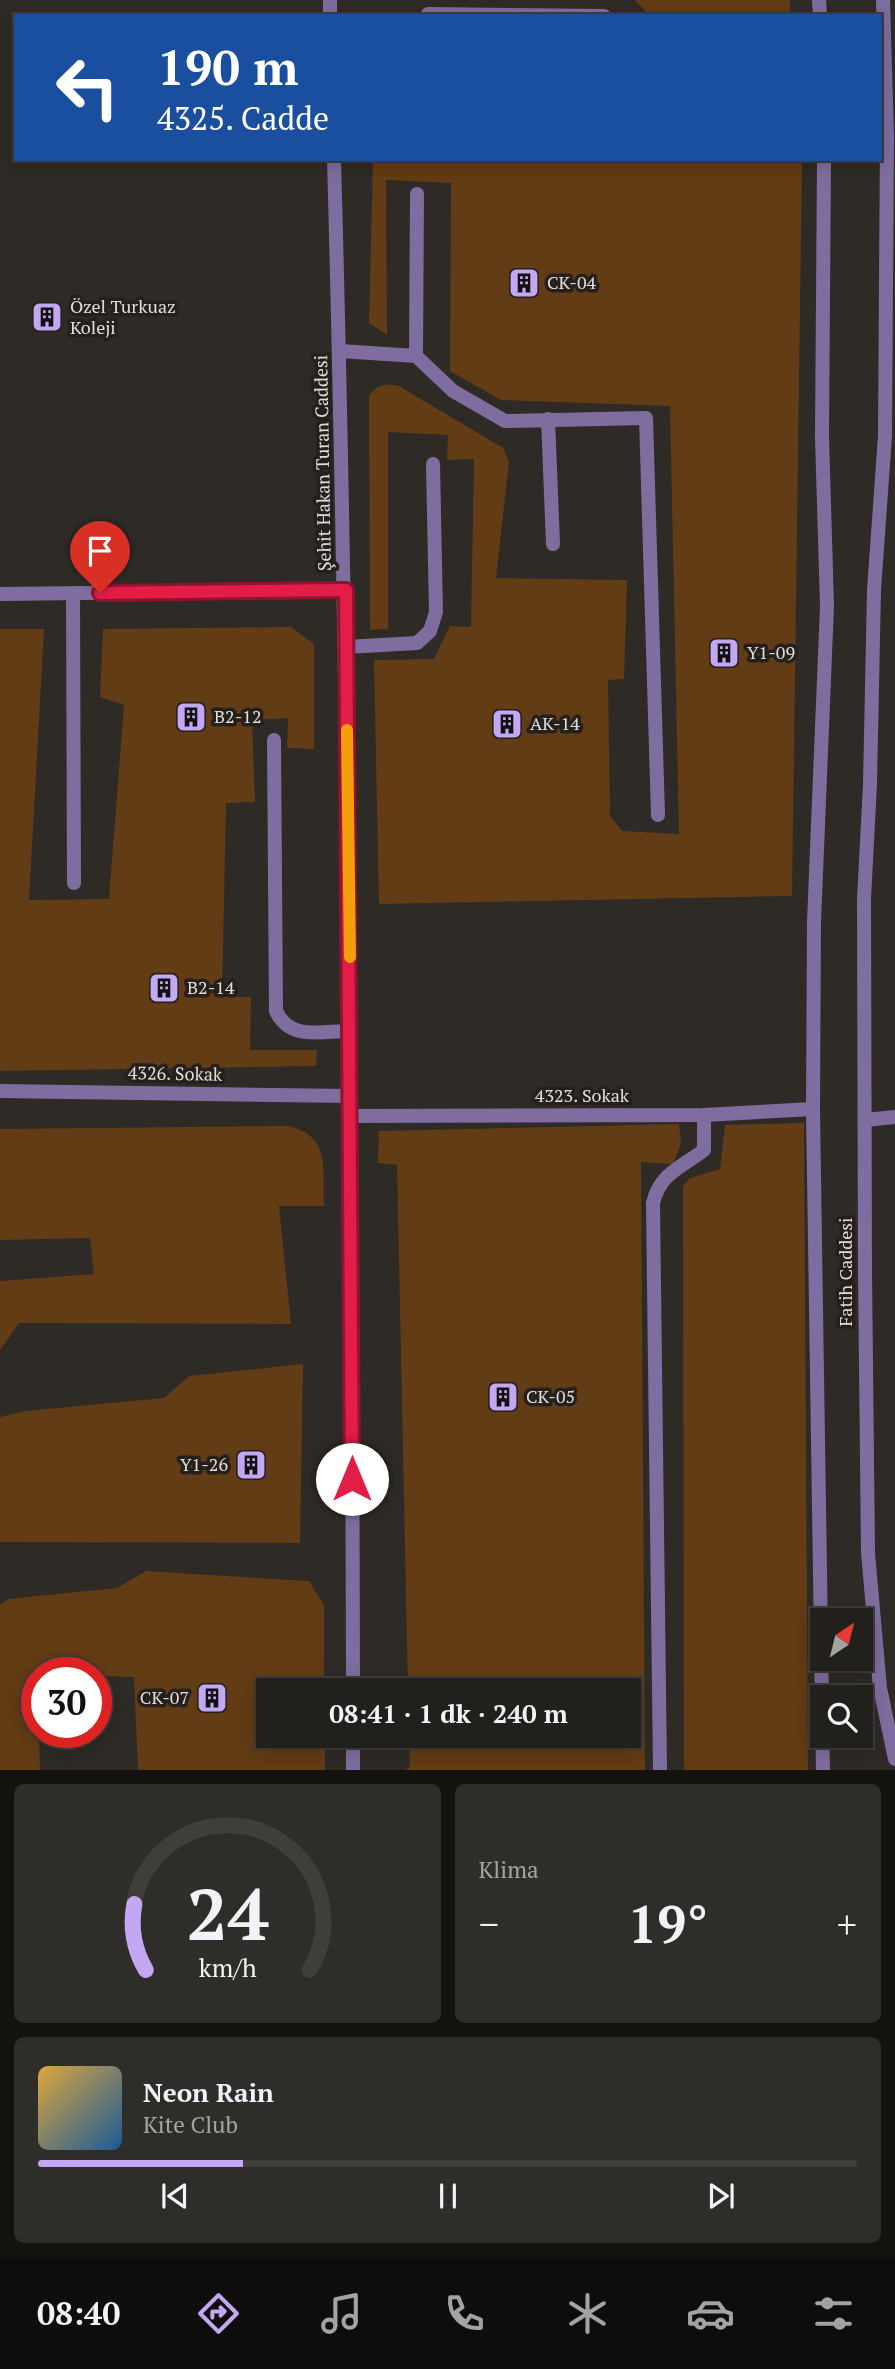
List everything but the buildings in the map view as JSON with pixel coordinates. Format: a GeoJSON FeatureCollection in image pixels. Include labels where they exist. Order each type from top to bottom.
{"type":"FeatureCollection","features":[{"type":"Feature","properties":{"kind":"street","name":"Fatih Caddesi"},"geometry":{"type":"LineString","coordinates":[[883,0],[887,136],[886,436],[874,590],[870,784],[864,899],[865,1120],[868,1553],[880,1688],[895,1759]]}},
{"type":"Feature","properties":{"kind":"street","name":"Şehit Hakan Turan Caddesi"},"geometry":{"type":"LineString","coordinates":[[334,161],[346,590],[353,1678]]}},
{"type":"Feature","properties":{"kind":"street"},"geometry":{"type":"LineString","coordinates":[[823,1770],[813,1109],[814,922],[827,606],[822,437],[824,161]]}},
{"type":"Feature","properties":{"kind":"street"},"geometry":{"type":"LineString","coordinates":[[416,356],[417,194]]}},
{"type":"Feature","properties":{"kind":"street"},"geometry":{"type":"LineString","coordinates":[[340,351],[416,356],[453,391],[505,421],[646,418],[658,815]]}},
{"type":"Feature","properties":{"kind":"street"},"geometry":{"type":"LineString","coordinates":[[548,419],[554,544]]}},
{"type":"Feature","properties":{"kind":"street"},"geometry":{"type":"LineString","coordinates":[[346,647],[416,643],[430,631],[436,612],[433,464]]}},
{"type":"Feature","properties":{"kind":"street"},"geometry":{"type":"LineString","coordinates":[[0,594],[346,590]]}},
{"type":"Feature","properties":{"kind":"street"},"geometry":{"type":"LineString","coordinates":[[73,593],[75,883]]}},
{"type":"Feature","properties":{"kind":"street"},"geometry":{"type":"LineString","coordinates":[[274,740],[276,1011],[283,1025],[295,1031],[349,1031]]}},
{"type":"Feature","properties":{"kind":"street","name":"4326. Sokak"},"geometry":{"type":"LineString","coordinates":[[0,1091],[349,1096]]}},
{"type":"Feature","properties":{"kind":"street","name":"4323. Sokak"},"geometry":{"type":"LineString","coordinates":[[350,1116],[705,1115],[813,1109]]}},
{"type":"Feature","properties":{"kind":"street"},"geometry":{"type":"LineString","coordinates":[[660,1770],[653,1203],[656,1189],[666,1174],[705,1150],[705,1115]]}},
{"type":"Feature","properties":{"kind":"street"},"geometry":{"type":"LineString","coordinates":[[865,1120],[895,1117]]}},
{"type":"Feature","properties":{"kind":"street"},"geometry":{"type":"LineString","coordinates":[[353,1748],[353,1770]]}},
{"type":"Feature","properties":{"kind":"shaded area"},"geometry":{"type":"Polygon","coordinates":[[[635,0],[790,0],[790,14],[647,14],[635,0]]]}},
{"type":"Feature","properties":{"kind":"shaded area"},"geometry":{"type":"Polygon","coordinates":[[[373,161],[802,161],[792,896],[379,904],[374,660],[434,659],[450,626],[471,627],[474,459],[447,460],[448,435],[388,432],[388,629],[370,630],[369,396],[382,385],[399,386],[503,448],[509,462],[496,578],[627,580],[624,679],[608,680],[610,816],[622,831],[679,834],[670,406],[501,400],[450,371],[451,183],[386,180],[387,335],[369,323],[373,161]]]}},
{"type":"Feature","properties":{"kind":"shaded area"},"geometry":{"type":"Polygon","coordinates":[[[291,627],[314,644],[314,749],[287,748],[288,718],[252,720],[255,802],[226,803],[222,997],[251,997],[250,1050],[317,1050],[316,1066],[0,1071],[0,629],[44,629],[29,900],[109,899],[124,705],[100,697],[103,629],[291,627]]]}},
{"type":"Feature","properties":{"kind":"shaded area"},"geometry":{"type":"Polygon","coordinates":[[[804,1123],[808,1770],[684,1770],[683,1186],[690,1178],[720,1169],[725,1125],[804,1123]]]}},
{"type":"Feature","properties":{"kind":"shaded area"},"geometry":{"type":"Polygon","coordinates":[[[679,1124],[681,1143],[673,1164],[641,1162],[645,1770],[406,1770],[410,1766],[409,1748],[641,1748],[641,1678],[408,1678],[397,1165],[378,1163],[379,1131],[679,1124]]]}},
{"type":"Feature","properties":{"kind":"shaded area"},"geometry":{"type":"Polygon","coordinates":[[[289,1126],[303,1131],[318,1146],[322,1156],[324,1179],[324,1206],[279,1206],[291,1324],[19,1323],[0,1350],[0,1281],[94,1274],[90,1238],[0,1240],[0,1129],[289,1126]]]}},
{"type":"Feature","properties":{"kind":"shaded area"},"geometry":{"type":"Polygon","coordinates":[[[303,1364],[300,1543],[0,1542],[0,1417],[26,1411],[164,1398],[189,1376],[303,1364]]]}},
{"type":"Feature","properties":{"kind":"shaded area"},"geometry":{"type":"Polygon","coordinates":[[[146,1571],[309,1581],[324,1605],[324,1678],[256,1678],[256,1748],[325,1748],[325,1770],[138,1770],[134,1677],[112,1676],[112,1657],[21,1657],[21,1748],[39,1748],[40,1770],[0,1770],[0,1605],[8,1599],[117,1588],[146,1571]]]}},
{"type":"Feature","properties":{"kind":"slow traffic"},"geometry":{"type":"LineString","coordinates":[[347,730],[350,957]]}},
{"type":"Feature","properties":{"kind":"place","name":"CK-04"},"geometry":{"type":"Point","coordinates":[524,283]}},
{"type":"Feature","properties":{"kind":"place","name":"Özel Turkuaz Koleji"},"geometry":{"type":"Point","coordinates":[47,317]}},
{"type":"Feature","properties":{"kind":"place","name":"Y1-09"},"geometry":{"type":"Point","coordinates":[724,653]}},
{"type":"Feature","properties":{"kind":"place","name":"B2-12"},"geometry":{"type":"Point","coordinates":[191,717]}},
{"type":"Feature","properties":{"kind":"place","name":"AK-14"},"geometry":{"type":"Point","coordinates":[507,724]}},
{"type":"Feature","properties":{"kind":"place","name":"B2-14"},"geometry":{"type":"Point","coordinates":[164,988]}},
{"type":"Feature","properties":{"kind":"place","name":"CK-05"},"geometry":{"type":"Point","coordinates":[503,1397]}},
{"type":"Feature","properties":{"kind":"place","name":"Y1-26"},"geometry":{"type":"Point","coordinates":[251,1465]}},
{"type":"Feature","properties":{"kind":"place","name":"CK-07"},"geometry":{"type":"Point","coordinates":[212,1698]}},
{"type":"Feature","properties":{"kind":"route"},"geometry":{"type":"LineString","coordinates":[[100,593],[346,590],[352,1479]]}}]}
